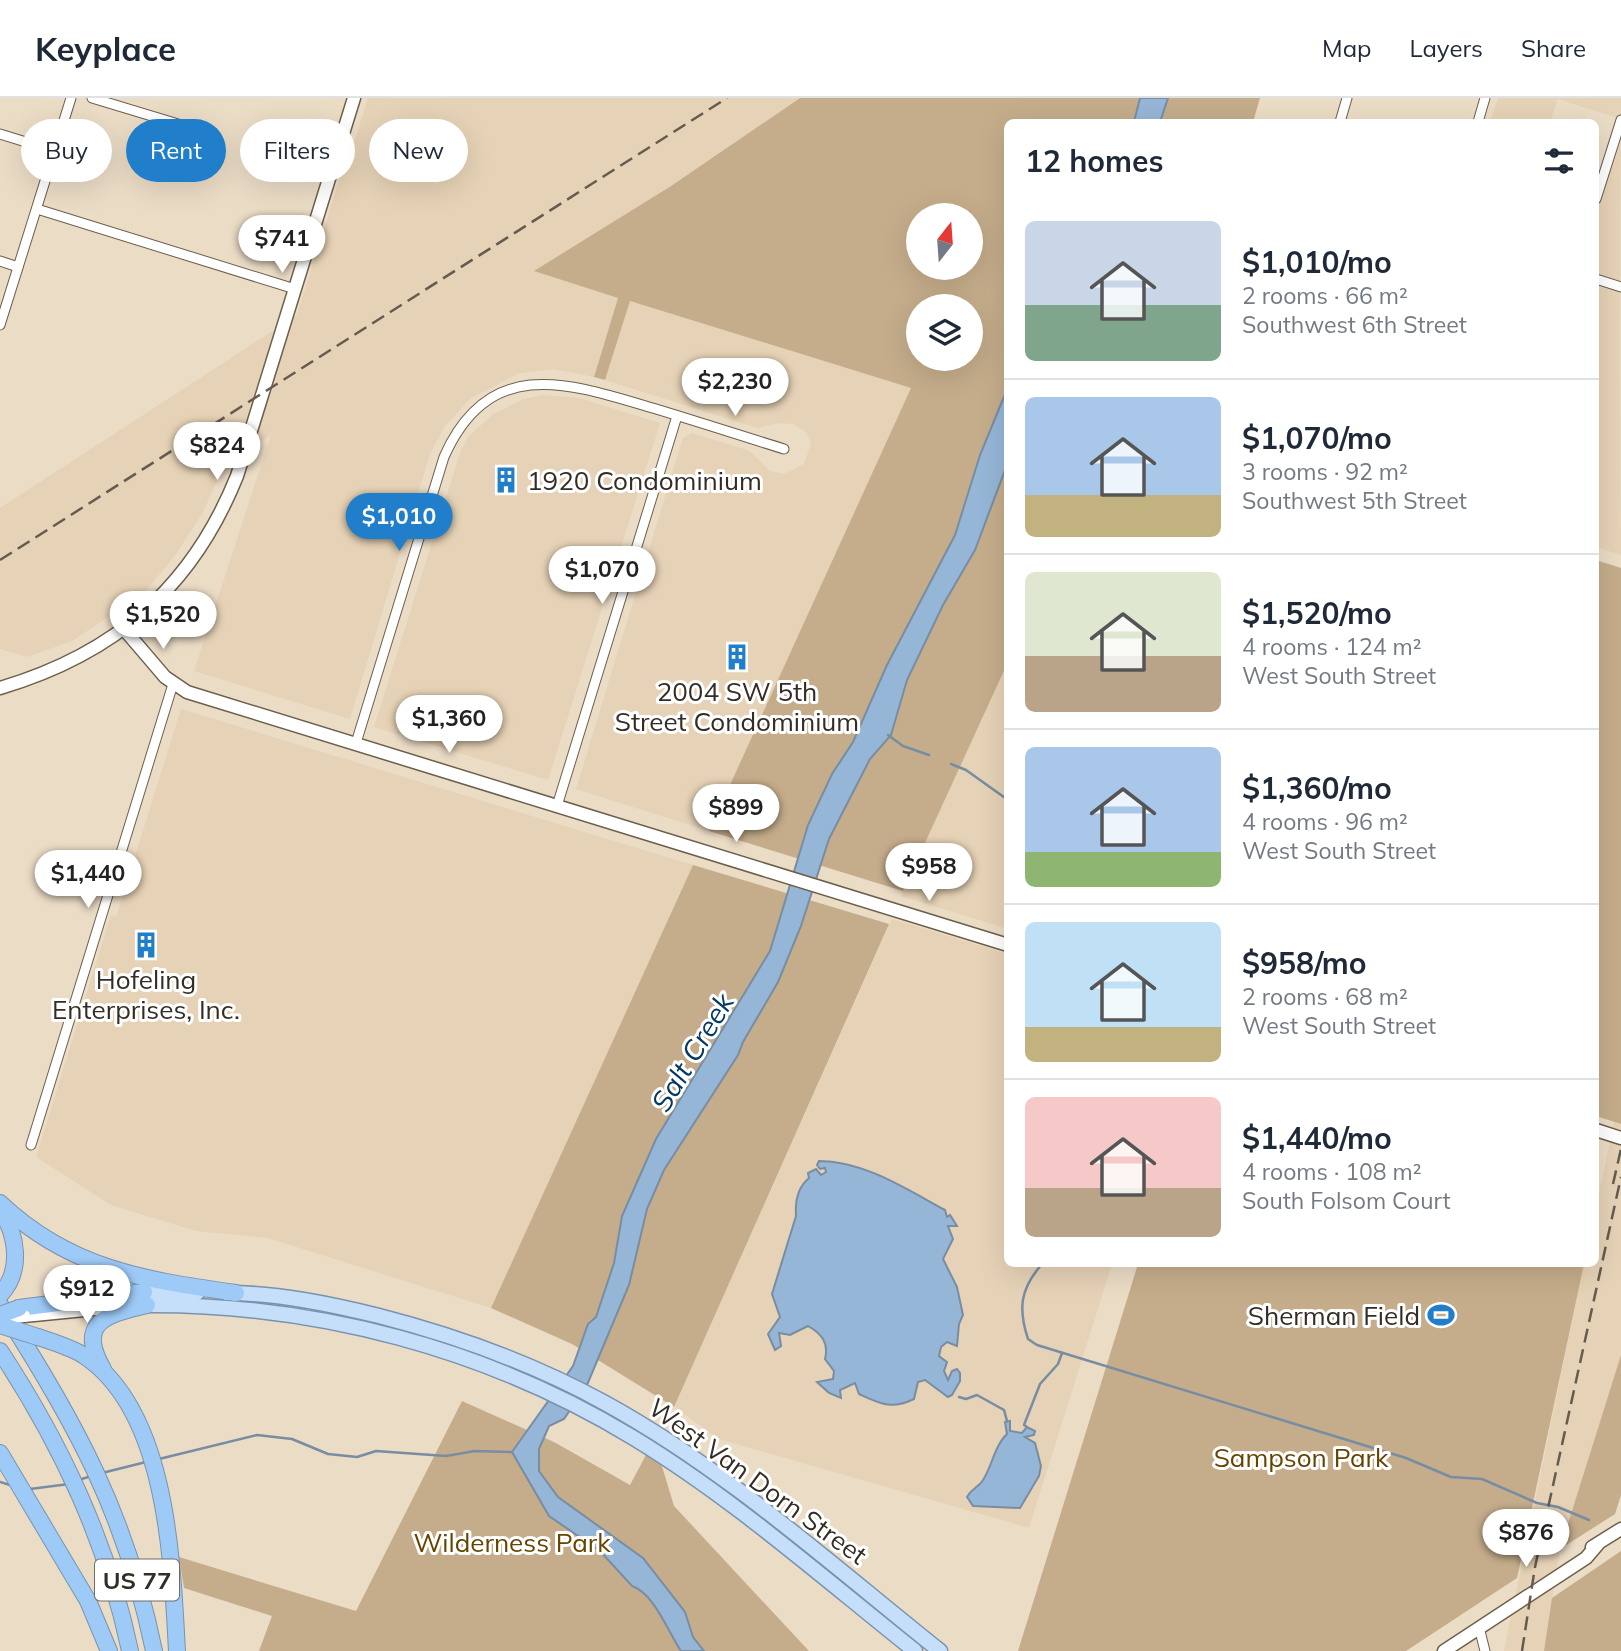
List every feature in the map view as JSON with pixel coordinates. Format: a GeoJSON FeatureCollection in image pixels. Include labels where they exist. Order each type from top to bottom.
{"type":"FeatureCollection","features":[{"type":"Feature","properties":{"kind":"highway"},"geometry":{"type":"LineString","coordinates":[[0,1203],[49,1241],[101,1266],[162,1283],[236,1293]]}},
{"type":"Feature","properties":{"kind":"highway"},"geometry":{"type":"LineString","coordinates":[[0,1209],[11,1228],[16,1249],[6,1309]]}},
{"type":"Feature","properties":{"kind":"highway"},"geometry":{"type":"LineString","coordinates":[[6,1309],[146,1298]]}},
{"type":"Feature","properties":{"kind":"highway"},"geometry":{"type":"LineString","coordinates":[[146,1298],[108,1315],[93,1333],[93,1349],[145,1443],[166,1514],[177,1651]]}},
{"type":"Feature","properties":{"kind":"highway"},"geometry":{"type":"LineString","coordinates":[[6,1309],[38,1337],[82,1354],[116,1388]]}},
{"type":"Feature","properties":{"kind":"highway","name":"US 77"},"geometry":{"type":"LineString","coordinates":[[6,1309],[84,1443],[114,1510],[137,1580],[155,1651]]}},
{"type":"Feature","properties":{"kind":"highway","name":"US 77"},"geometry":{"type":"LineString","coordinates":[[0,1350],[56,1442],[90,1517],[112,1580],[130,1651]]}},
{"type":"Feature","properties":{"kind":"highway"},"geometry":{"type":"LineString","coordinates":[[0,1453],[88,1601],[109,1651]]}},
{"type":"Feature","properties":{"kind":"main road","name":"West Van Dorn Street"},"geometry":{"type":"LineString","coordinates":[[146,1298],[236,1293],[301,1301],[372,1315],[447,1335],[583,1391],[640,1423],[729,1483],[940,1651]]}},
{"type":"Feature","properties":{"kind":"main road","name":"West Van Dorn Street"},"geometry":{"type":"LineString","coordinates":[[146,1298],[329,1322],[407,1340],[500,1371],[574,1404],[632,1437],[703,1484],[915,1651]]}},
{"type":"Feature","properties":{"kind":"street"},"geometry":{"type":"LineString","coordinates":[[65,119],[71,98]]}},
{"type":"Feature","properties":{"kind":"street"},"geometry":{"type":"LineString","coordinates":[[92,98],[162,119]]}},
{"type":"Feature","properties":{"kind":"street"},"geometry":{"type":"LineString","coordinates":[[0,688],[64,666],[146,612],[181,575],[226,503],[354,98]]}},
{"type":"Feature","properties":{"kind":"street"},"geometry":{"type":"LineString","coordinates":[[1341,119],[1348,98]]}},
{"type":"Feature","properties":{"kind":"street"},"geometry":{"type":"LineString","coordinates":[[1479,119],[1485,98]]}},
{"type":"Feature","properties":{"kind":"street"},"geometry":{"type":"LineString","coordinates":[[1599,190],[1621,120]]}},
{"type":"Feature","properties":{"kind":"street"},"geometry":{"type":"LineString","coordinates":[[0,134],[21,140]]}},
{"type":"Feature","properties":{"kind":"street"},"geometry":{"type":"LineString","coordinates":[[0,325],[45,182]]}},
{"type":"Feature","properties":{"kind":"street"},"geometry":{"type":"LineString","coordinates":[[37,209],[295,289]]}},
{"type":"Feature","properties":{"kind":"street"},"geometry":{"type":"LineString","coordinates":[[0,261],[18,267]]}},
{"type":"Feature","properties":{"kind":"street"},"geometry":{"type":"LineString","coordinates":[[1599,280],[1621,287]]}},
{"type":"Feature","properties":{"kind":"street"},"geometry":{"type":"LineString","coordinates":[[356,743],[444,457],[459,430],[495,397],[527,385],[560,383],[785,449]]}},
{"type":"Feature","properties":{"kind":"street"},"geometry":{"type":"LineString","coordinates":[[556,806],[677,416]]}},
{"type":"Feature","properties":{"kind":"street"},"geometry":{"type":"LineString","coordinates":[[124,629],[173,684],[187,692],[1004,944]]}},
{"type":"Feature","properties":{"kind":"street"},"geometry":{"type":"LineString","coordinates":[[30,1145],[173,684]]}},
{"type":"Feature","properties":{"kind":"street"},"geometry":{"type":"LineString","coordinates":[[1599,1125],[1621,1132]]}},
{"type":"Feature","properties":{"kind":"street"},"geometry":{"type":"LineString","coordinates":[[1599,1131],[1621,1138]]}},
{"type":"Feature","properties":{"kind":"street"},"geometry":{"type":"LineString","coordinates":[[1444,1651],[1479,1627],[1487,1616],[1581,1551],[1621,1529]]}},
{"type":"Feature","properties":{"kind":"street"},"geometry":{"type":"LineString","coordinates":[[1479,1627],[1485,1651]]}},
{"type":"Feature","properties":{"kind":"shaded area"},"geometry":{"type":"Polygon","coordinates":[[[368,98],[800,98],[671,186],[535,271],[618,298],[594,377],[554,369],[520,373],[471,398],[445,426],[430,454],[350,719],[194,671],[271,435],[225,464],[202,514],[174,557],[143,594],[72,641],[27,657],[0,649],[0,508],[297,315],[339,182],[355,182],[355,139],[368,98]]]}},
{"type":"Feature","properties":{"kind":"shaded area"},"geometry":{"type":"Polygon","coordinates":[[[1498,98],[1621,98],[1621,119],[1558,99],[1551,119],[1491,119],[1498,98]]]}},
{"type":"Feature","properties":{"kind":"shaded area"},"geometry":{"type":"Polygon","coordinates":[[[1621,120],[1621,555],[1599,548],[1599,189],[1621,120]]]}},
{"type":"Feature","properties":{"kind":"shaded area"},"geometry":{"type":"Polygon","coordinates":[[[630,301],[911,388],[709,831],[576,789],[683,438],[692,433],[750,451],[770,471],[784,474],[804,464],[811,443],[806,432],[793,424],[779,423],[757,428],[605,380],[630,301]]]}},
{"type":"Feature","properties":{"kind":"shaded area"},"geometry":{"type":"Polygon","coordinates":[[[542,395],[579,398],[660,423],[548,780],[374,727],[461,450],[469,436],[493,414],[524,399],[542,395]]]}},
{"type":"Feature","properties":{"kind":"shaded area"},"geometry":{"type":"Polygon","coordinates":[[[1004,671],[1004,928],[901,896],[1004,671]]]}},
{"type":"Feature","properties":{"kind":"shaded area"},"geometry":{"type":"Polygon","coordinates":[[[181,709],[693,865],[491,1308],[268,1238],[196,1231],[111,1205],[36,1157],[111,915],[116,917],[181,709]]]}},
{"type":"Feature","properties":{"kind":"shaded area"},"geometry":{"type":"Polygon","coordinates":[[[892,919],[1004,953],[1004,1267],[1111,1267],[1029,1528],[719,1439],[674,1407],[892,919]]]}},
{"type":"Feature","properties":{"kind":"shaded area"},"geometry":{"type":"Polygon","coordinates":[[[1614,1122],[1621,1124],[1621,1355],[1560,1549],[1544,1651],[1504,1651],[1583,1267],[1599,1267],[1599,1193],[1614,1122]]]}},
{"type":"Feature","properties":{"kind":"green space"},"geometry":{"type":"Polygon","coordinates":[[[800,98],[1260,98],[1254,119],[1004,119],[1004,671],[903,891],[709,831],[911,388],[630,301],[605,380],[594,377],[618,298],[534,271],[671,186],[800,98]]]}},
{"type":"Feature","properties":{"kind":"green space"},"geometry":{"type":"Polygon","coordinates":[[[1599,561],[1621,568],[1621,1124],[1599,1117],[1599,561]]]}},
{"type":"Feature","properties":{"kind":"green space"},"geometry":{"type":"Polygon","coordinates":[[[693,865],[889,924],[674,1407],[572,1344],[491,1308],[693,865]]]}},
{"type":"Feature","properties":{"kind":"green space","name":"Sampson Park"},"geometry":{"type":"Polygon","coordinates":[[[1137,1267],[1583,1267],[1517,1578],[1406,1651],[1018,1651],[1137,1267]]]}},
{"type":"Feature","properties":{"kind":"green space"},"geometry":{"type":"Polygon","coordinates":[[[1621,1355],[1621,1495],[1615,1514],[1560,1549],[1621,1355]]]}},
{"type":"Feature","properties":{"kind":"green space","name":"Wilderness Park"},"geometry":{"type":"Polygon","coordinates":[[[462,1401],[554,1442],[630,1485],[654,1440],[674,1506],[809,1651],[259,1651],[272,1616],[184,1588],[179,1557],[356,1611],[462,1401]]]}},
{"type":"Feature","properties":{"kind":"green space"},"geometry":{"type":"Polygon","coordinates":[[[1621,1551],[1621,1651],[1544,1651],[1552,1598],[1621,1551]]]}},
{"type":"Feature","properties":{"kind":"water"},"geometry":{"type":"Polygon","coordinates":[[[1140,98],[1168,98],[1161,119],[1135,119],[1140,98]]]}},
{"type":"Feature","properties":{"kind":"water"},"geometry":{"type":"Polygon","coordinates":[[[1004,397],[1004,473],[975,550],[943,605],[907,680],[891,735],[870,759],[829,839],[801,926],[778,982],[738,1055],[664,1170],[647,1209],[629,1285],[587,1385],[564,1419],[549,1426],[539,1449],[539,1471],[558,1497],[643,1558],[685,1612],[693,1637],[704,1651],[681,1651],[647,1596],[632,1586],[600,1551],[549,1516],[512,1452],[573,1366],[588,1324],[596,1317],[614,1263],[622,1216],[656,1139],[770,951],[808,825],[832,774],[853,742],[887,665],[955,535],[980,455],[1004,397]]]}},
{"type":"Feature","properties":{"kind":"water"},"geometry":{"type":"Polygon","coordinates":[[[819,1161],[852,1166],[900,1185],[945,1210],[947,1217],[950,1215],[957,1226],[948,1226],[953,1239],[943,1259],[957,1287],[963,1315],[959,1324],[957,1346],[947,1342],[941,1347],[939,1356],[947,1362],[944,1371],[948,1380],[952,1371],[957,1369],[960,1373],[960,1381],[952,1395],[948,1397],[925,1380],[918,1382],[914,1399],[892,1405],[859,1394],[855,1383],[840,1390],[841,1398],[829,1393],[817,1382],[833,1379],[834,1371],[825,1359],[826,1348],[823,1340],[808,1326],[790,1335],[779,1333],[781,1346],[775,1350],[768,1334],[780,1317],[772,1294],[796,1216],[800,1190],[809,1178],[808,1173],[816,1169],[821,1175],[826,1172],[825,1168],[820,1169],[817,1165],[819,1161]]]}},
{"type":"Feature","properties":{"kind":"water"},"geometry":{"type":"Polygon","coordinates":[[[1010,1421],[1010,1431],[1022,1433],[1027,1427],[1035,1431],[1034,1435],[1025,1437],[1035,1443],[1041,1466],[1039,1476],[1020,1508],[973,1506],[967,1497],[983,1480],[999,1444],[1007,1434],[1005,1422],[1010,1421]]]}},
{"type":"Feature","properties":{"kind":"waterway"},"geometry":{"type":"LineString","coordinates":[[888,735],[903,746],[929,755]]}},
{"type":"Feature","properties":{"kind":"waterway"},"geometry":{"type":"LineString","coordinates":[[951,764],[966,770],[1004,797]]}},
{"type":"Feature","properties":{"kind":"waterway"},"geometry":{"type":"LineString","coordinates":[[1040,1267],[1025,1291],[1022,1309],[1028,1339],[1037,1345],[1406,1458],[1451,1477],[1482,1479],[1537,1503],[1558,1507],[1589,1520]]}},
{"type":"Feature","properties":{"kind":"waterway"},"geometry":{"type":"LineString","coordinates":[[1027,1427],[1024,1425],[1040,1384],[1058,1364],[1062,1353]]}},
{"type":"Feature","properties":{"kind":"waterway"},"geometry":{"type":"LineString","coordinates":[[959,1397],[966,1399],[977,1395],[1004,1410],[1007,1421]]}},
{"type":"Feature","properties":{"kind":"waterway"},"geometry":{"type":"LineString","coordinates":[[159,1459],[257,1435],[292,1439],[328,1454],[357,1457],[376,1451],[446,1456],[475,1451],[512,1452]]}},
{"type":"Feature","properties":{"kind":"waterway"},"geometry":{"type":"LineString","coordinates":[[102,1473],[146,1462]]}},
{"type":"Feature","properties":{"kind":"waterway"},"geometry":{"type":"LineString","coordinates":[[78,1480],[92,1476]]}},
{"type":"Feature","properties":{"kind":"waterway"},"geometry":{"type":"LineString","coordinates":[[0,1482],[10,1485]]}},
{"type":"Feature","properties":{"kind":"waterway"},"geometry":{"type":"LineString","coordinates":[[30,1489],[69,1484]]}},
{"type":"Feature","properties":{"kind":"railway"},"geometry":{"type":"LineString","coordinates":[[0,560],[727,98]]}},
{"type":"Feature","properties":{"kind":"railway"},"geometry":{"type":"LineString","coordinates":[[1613,1184],[1621,1149]]}},
{"type":"Feature","properties":{"kind":"railway"},"geometry":{"type":"LineString","coordinates":[[1522,1651],[1535,1567],[1621,1177]]}},
{"type":"Feature","properties":{"kind":"place","name":"1920 Condominium"},"geometry":{"type":"Point","coordinates":[506,480]}},
{"type":"Feature","properties":{"kind":"place","name":"2004 SW 5th Street Condominium"},"geometry":{"type":"Point","coordinates":[737,657]}},
{"type":"Feature","properties":{"kind":"place","name":"Hofeling Enterprises, Inc."},"geometry":{"type":"Point","coordinates":[146,945]}},
{"type":"Feature","properties":{"kind":"place","name":"Sherman Field"},"geometry":{"type":"Point","coordinates":[1441,1315]}},
{"type":"Feature","properties":{"kind":"water label","name":"Salt Creek"},"geometry":{"type":"Point","coordinates":[692,1052]}}]}
